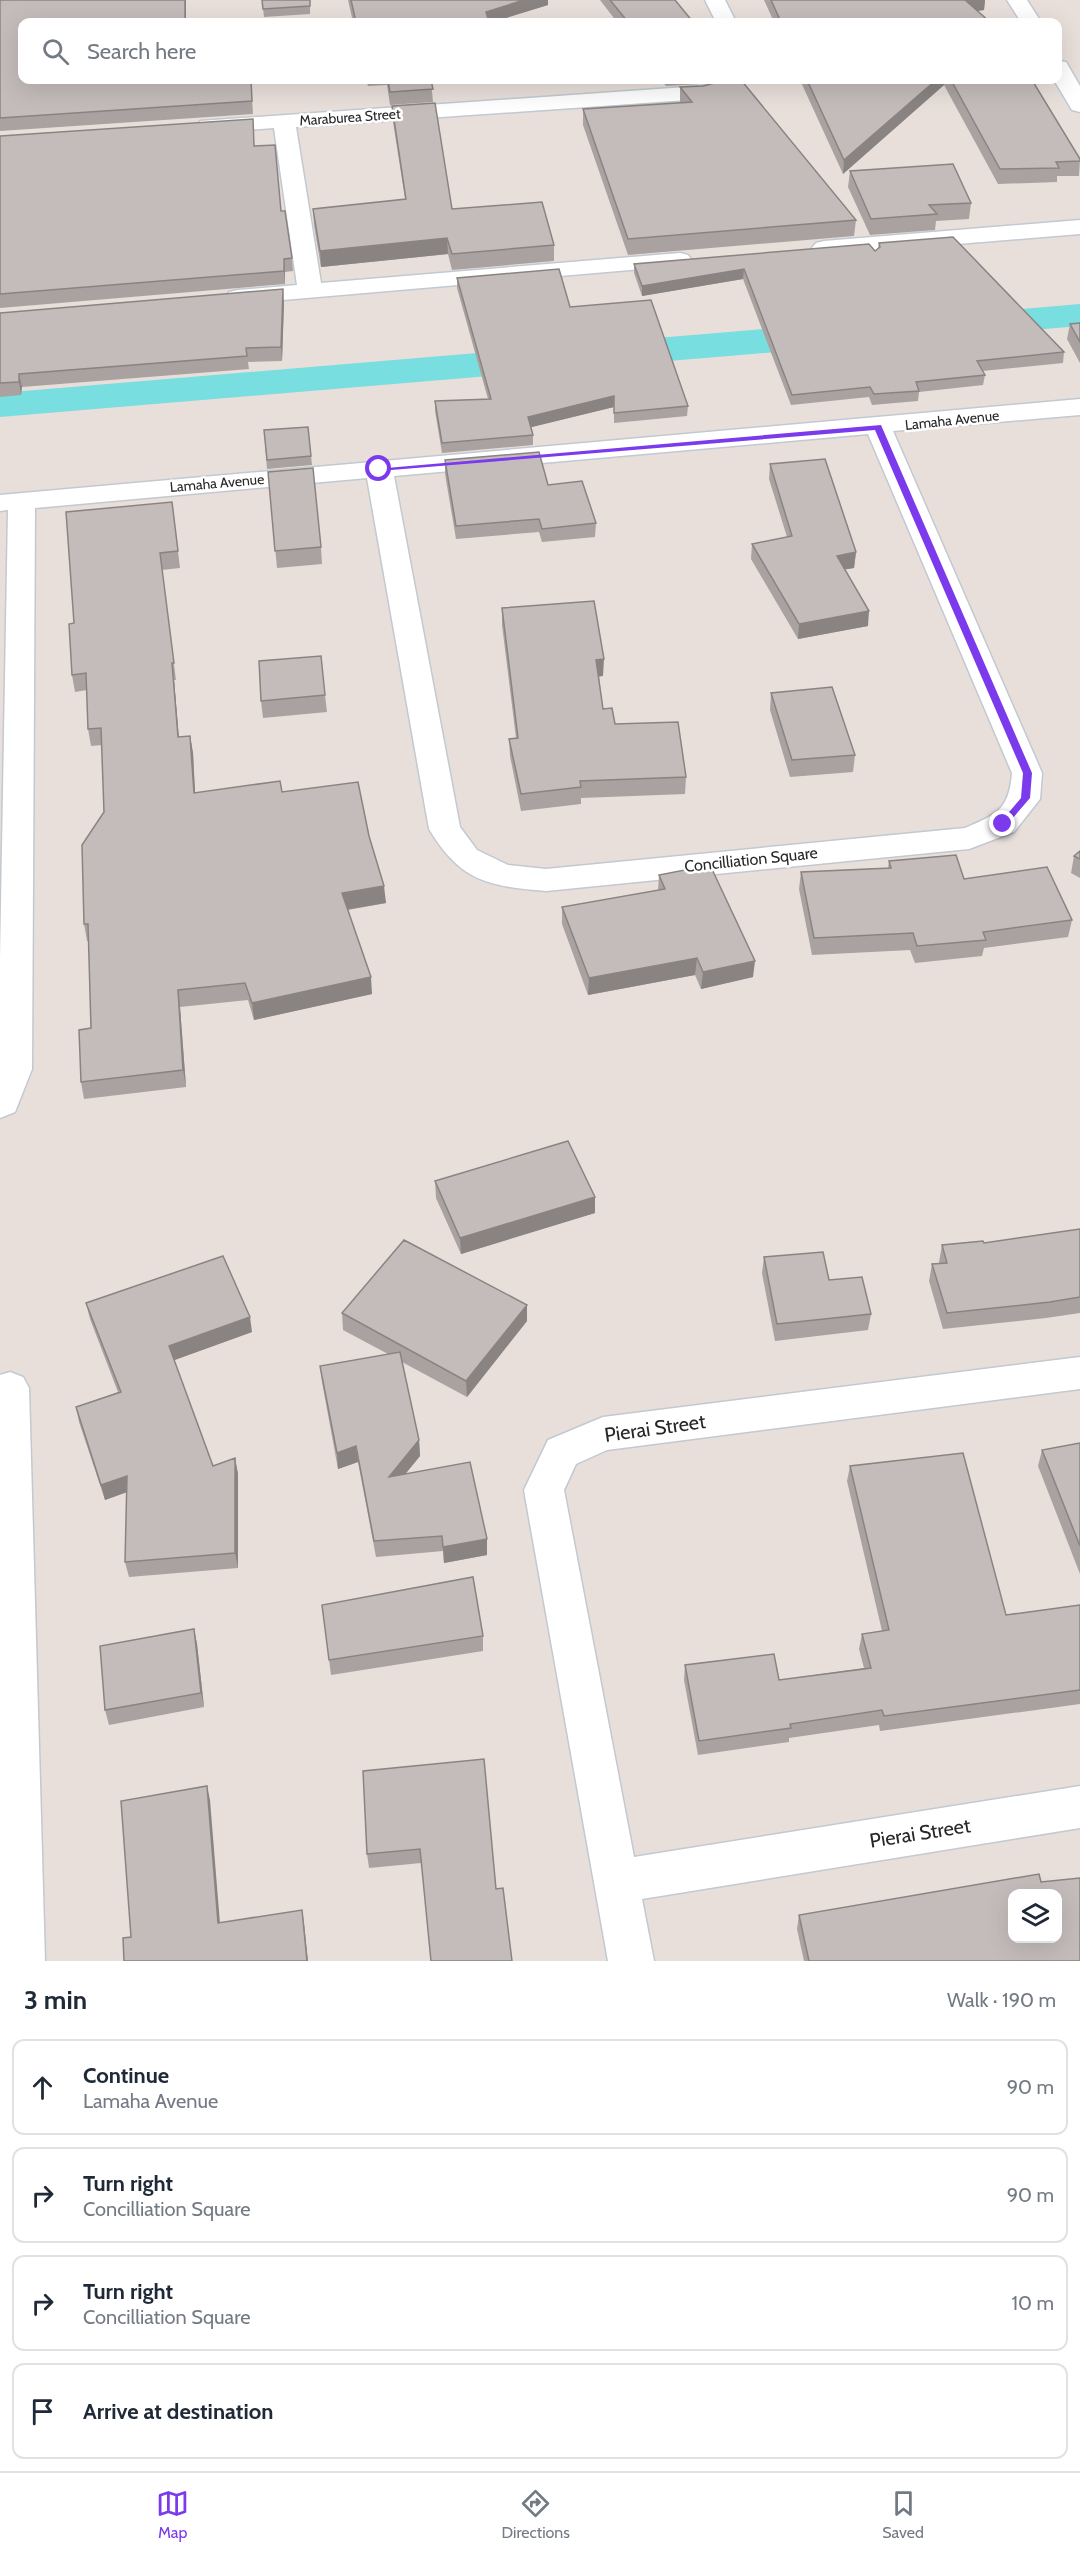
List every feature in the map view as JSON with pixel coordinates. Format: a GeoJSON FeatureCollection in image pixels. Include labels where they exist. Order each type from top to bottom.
{"type":"FeatureCollection","features":[{"type":"Feature","properties":{"kind":"street"},"geometry":{"type":"LineString","coordinates":[[715,0],[724,18]]}},
{"type":"Feature","properties":{"kind":"street"},"geometry":{"type":"LineString","coordinates":[[1017,0],[1028,18]]}},
{"type":"Feature","properties":{"kind":"street"},"geometry":{"type":"LineString","coordinates":[[1062,74],[1080,105]]}},
{"type":"Feature","properties":{"kind":"street","name":"Maraburea Street"},"geometry":{"type":"LineString","coordinates":[[189,128],[702,92],[730,84]]}},
{"type":"Feature","properties":{"kind":"street"},"geometry":{"type":"LineString","coordinates":[[284,122],[310,290]]}},
{"type":"Feature","properties":{"kind":"street"},"geometry":{"type":"LineString","coordinates":[[796,251],[1080,228]]}},
{"type":"Feature","properties":{"kind":"street"},"geometry":{"type":"LineString","coordinates":[[215,299],[701,258]]}},
{"type":"Feature","properties":{"kind":"street","name":"Lamaha Avenue"},"geometry":{"type":"LineString","coordinates":[[11,502],[878,427],[1080,407]]}},
{"type":"Feature","properties":{"kind":"street","name":"Concilliation Square"},"geometry":{"type":"LineString","coordinates":[[379,469],[446,829],[466,858],[503,876],[546,880],[969,838],[1003,824],[1025,798],[1027,773],[878,427]]}},
{"type":"Feature","properties":{"kind":"street"},"geometry":{"type":"LineString","coordinates":[[0,1105],[15,1069],[11,502]]}},
{"type":"Feature","properties":{"kind":"street","name":"Pierai Street"},"geometry":{"type":"LineString","coordinates":[[631,1961],[544,1490],[562,1452],[603,1434],[1080,1373]]}},
{"type":"Feature","properties":{"kind":"street"},"geometry":{"type":"LineString","coordinates":[[10,1389],[22,1961]]}},
{"type":"Feature","properties":{"kind":"street","name":"Pierai Street"},"geometry":{"type":"LineString","coordinates":[[617,1881],[1080,1807]]}},
{"type":"Feature","properties":{"kind":"building"},"geometry":{"type":"Polygon","coordinates":[[[0,0],[185,0],[185,18],[18,18],[18,84],[251,84],[252,101],[0,118],[0,0]]]}},
{"type":"Feature","properties":{"kind":"building"},"geometry":{"type":"Polygon","coordinates":[[[262,0],[310,0],[310,6],[263,9],[262,0]]]}},
{"type":"Feature","properties":{"kind":"building"},"geometry":{"type":"Polygon","coordinates":[[[351,0],[524,0],[486,12],[488,18],[355,18],[351,0]]]}},
{"type":"Feature","properties":{"kind":"building"},"geometry":{"type":"Polygon","coordinates":[[[610,0],[675,0],[690,18],[625,18],[610,0]]]}},
{"type":"Feature","properties":{"kind":"building"},"geometry":{"type":"Polygon","coordinates":[[[771,0],[965,0],[985,18],[779,18],[771,0]]]}},
{"type":"Feature","properties":{"kind":"building"},"geometry":{"type":"Polygon","coordinates":[[[389,84],[432,84],[433,89],[390,92],[389,84]]]}},
{"type":"Feature","properties":{"kind":"building"},"geometry":{"type":"Polygon","coordinates":[[[744,84],[856,220],[628,239],[583,109],[692,102],[680,87],[744,84]]]}},
{"type":"Feature","properties":{"kind":"building"},"geometry":{"type":"Polygon","coordinates":[[[809,84],[931,84],[844,160],[809,84]]]}},
{"type":"Feature","properties":{"kind":"building"},"geometry":{"type":"Polygon","coordinates":[[[953,84],[1034,84],[1080,159],[1080,161],[1056,162],[1059,168],[1000,169],[953,84]]]}},
{"type":"Feature","properties":{"kind":"building"},"geometry":{"type":"Polygon","coordinates":[[[435,103],[452,209],[542,202],[554,245],[452,254],[447,238],[320,251],[313,209],[406,199],[392,106],[435,103]]]}},
{"type":"Feature","properties":{"kind":"building"},"geometry":{"type":"Polygon","coordinates":[[[253,119],[254,146],[275,145],[281,211],[285,211],[292,258],[284,259],[284,271],[0,294],[0,136],[253,119]]]}},
{"type":"Feature","properties":{"kind":"building"},"geometry":{"type":"Polygon","coordinates":[[[953,164],[971,203],[929,205],[937,214],[871,219],[850,171],[953,164]]]}},
{"type":"Feature","properties":{"kind":"building"},"geometry":{"type":"Polygon","coordinates":[[[953,237],[1064,352],[977,361],[985,375],[916,382],[919,391],[874,394],[870,387],[792,395],[744,269],[642,286],[634,264],[869,244],[875,251],[880,247],[879,243],[953,237]]]}},
{"type":"Feature","properties":{"kind":"building"},"geometry":{"type":"Polygon","coordinates":[[[559,269],[570,307],[651,300],[688,406],[614,413],[614,396],[528,417],[533,435],[442,443],[435,401],[491,399],[457,278],[559,269]]]}},
{"type":"Feature","properties":{"kind":"building"},"geometry":{"type":"Polygon","coordinates":[[[283,289],[281,347],[246,348],[247,356],[19,374],[19,382],[0,383],[0,313],[283,289]]]}},
{"type":"Feature","properties":{"kind":"building"},"geometry":{"type":"Polygon","coordinates":[[[1080,323],[1080,342],[1070,324],[1080,323]]]}},
{"type":"Feature","properties":{"kind":"building"},"geometry":{"type":"Polygon","coordinates":[[[308,427],[311,456],[267,460],[264,430],[308,427]]]}},
{"type":"Feature","properties":{"kind":"building"},"geometry":{"type":"Polygon","coordinates":[[[539,452],[548,485],[582,481],[596,523],[542,529],[539,519],[456,526],[445,460],[539,452]]]}},
{"type":"Feature","properties":{"kind":"building"},"geometry":{"type":"Polygon","coordinates":[[[825,459],[856,552],[837,556],[869,611],[799,624],[752,544],[792,536],[770,464],[825,459]]]}},
{"type":"Feature","properties":{"kind":"building"},"geometry":{"type":"Polygon","coordinates":[[[313,468],[321,547],[275,551],[268,472],[313,468]]]}},
{"type":"Feature","properties":{"kind":"building"},"geometry":{"type":"Polygon","coordinates":[[[172,502],[178,551],[160,553],[174,663],[172,663],[178,737],[190,736],[194,793],[280,781],[282,792],[358,782],[369,836],[384,886],[342,893],[371,977],[252,1003],[245,983],[178,990],[183,1070],[81,1082],[79,1030],[91,1028],[88,924],[84,924],[82,845],[104,812],[101,728],[88,729],[86,673],[72,675],[69,624],[74,623],[66,512],[172,502]]]}},
{"type":"Feature","properties":{"kind":"building"},"geometry":{"type":"Polygon","coordinates":[[[594,601],[604,659],[596,660],[603,709],[612,708],[615,724],[678,722],[686,777],[580,781],[581,787],[521,794],[509,739],[518,738],[502,608],[594,601]]]}},
{"type":"Feature","properties":{"kind":"building"},"geometry":{"type":"Polygon","coordinates":[[[321,656],[325,695],[261,701],[259,661],[321,656]]]}},
{"type":"Feature","properties":{"kind":"building"},"geometry":{"type":"Polygon","coordinates":[[[832,687],[855,755],[792,760],[771,693],[832,687]]]}},
{"type":"Feature","properties":{"kind":"building"},"geometry":{"type":"Polygon","coordinates":[[[1080,851],[1080,859],[1074,856],[1080,851]]]}},
{"type":"Feature","properties":{"kind":"building"},"geometry":{"type":"Polygon","coordinates":[[[956,855],[964,879],[1047,867],[1072,920],[983,932],[986,940],[917,946],[913,933],[814,938],[801,872],[891,868],[889,861],[956,855]]]}},
{"type":"Feature","properties":{"kind":"building"},"geometry":{"type":"Polygon","coordinates":[[[710,865],[755,961],[703,972],[697,958],[589,978],[562,907],[665,889],[659,875],[710,865]]]}},
{"type":"Feature","properties":{"kind":"building"},"geometry":{"type":"Polygon","coordinates":[[[568,1141],[595,1197],[460,1238],[435,1181],[568,1141]]]}},
{"type":"Feature","properties":{"kind":"building"},"geometry":{"type":"Polygon","coordinates":[[[1080,1229],[1080,1297],[947,1313],[932,1264],[947,1263],[942,1245],[983,1241],[984,1243],[1080,1229]]]}},
{"type":"Feature","properties":{"kind":"building"},"geometry":{"type":"Polygon","coordinates":[[[404,1240],[527,1305],[466,1381],[342,1313],[404,1240]]]}},
{"type":"Feature","properties":{"kind":"building"},"geometry":{"type":"Polygon","coordinates":[[[823,1252],[829,1280],[862,1277],[871,1314],[777,1324],[764,1257],[823,1252]]]}},
{"type":"Feature","properties":{"kind":"building"},"geometry":{"type":"Polygon","coordinates":[[[223,1256],[250,1317],[169,1346],[213,1466],[235,1458],[235,1553],[125,1562],[127,1476],[101,1485],[76,1407],[121,1392],[86,1303],[223,1256]]]}},
{"type":"Feature","properties":{"kind":"building"},"geometry":{"type":"Polygon","coordinates":[[[400,1352],[419,1440],[389,1477],[470,1462],[487,1539],[443,1547],[442,1536],[374,1541],[356,1446],[337,1453],[320,1366],[400,1352]]]}},
{"type":"Feature","properties":{"kind":"building"},"geometry":{"type":"Polygon","coordinates":[[[1080,1443],[1080,1546],[1042,1450],[1080,1443]]]}},
{"type":"Feature","properties":{"kind":"building"},"geometry":{"type":"Polygon","coordinates":[[[963,1453],[1006,1615],[1080,1605],[1080,1690],[884,1716],[882,1710],[790,1724],[791,1728],[699,1741],[685,1665],[774,1654],[779,1680],[871,1668],[862,1634],[889,1630],[850,1466],[963,1453]]]}},
{"type":"Feature","properties":{"kind":"building"},"geometry":{"type":"Polygon","coordinates":[[[473,1577],[483,1636],[329,1660],[322,1605],[473,1577]]]}},
{"type":"Feature","properties":{"kind":"building"},"geometry":{"type":"Polygon","coordinates":[[[194,1629],[201,1693],[105,1710],[100,1646],[194,1629]]]}},
{"type":"Feature","properties":{"kind":"building"},"geometry":{"type":"Polygon","coordinates":[[[484,1759],[496,1889],[503,1888],[512,1961],[431,1961],[420,1849],[367,1854],[363,1771],[484,1759]]]}},
{"type":"Feature","properties":{"kind":"building"},"geometry":{"type":"Polygon","coordinates":[[[207,1786],[218,1923],[302,1910],[307,1961],[124,1961],[123,1938],[131,1937],[121,1801],[207,1786]]]}},
{"type":"Feature","properties":{"kind":"building"},"geometry":{"type":"Polygon","coordinates":[[[1039,1874],[1041,1882],[1080,1878],[1080,1961],[809,1961],[799,1915],[1039,1874]]]}},
{"type":"Feature","properties":{"kind":"waterway"},"geometry":{"type":"LineString","coordinates":[[961,325],[1080,315]]}},
{"type":"Feature","properties":{"kind":"waterway"},"geometry":{"type":"LineString","coordinates":[[0,405],[837,335]]}},
{"type":"Feature","properties":{"kind":"route"},"geometry":{"type":"LineString","coordinates":[[379,469],[878,427],[1027,773],[1025,798],[1003,824]]}}]}
